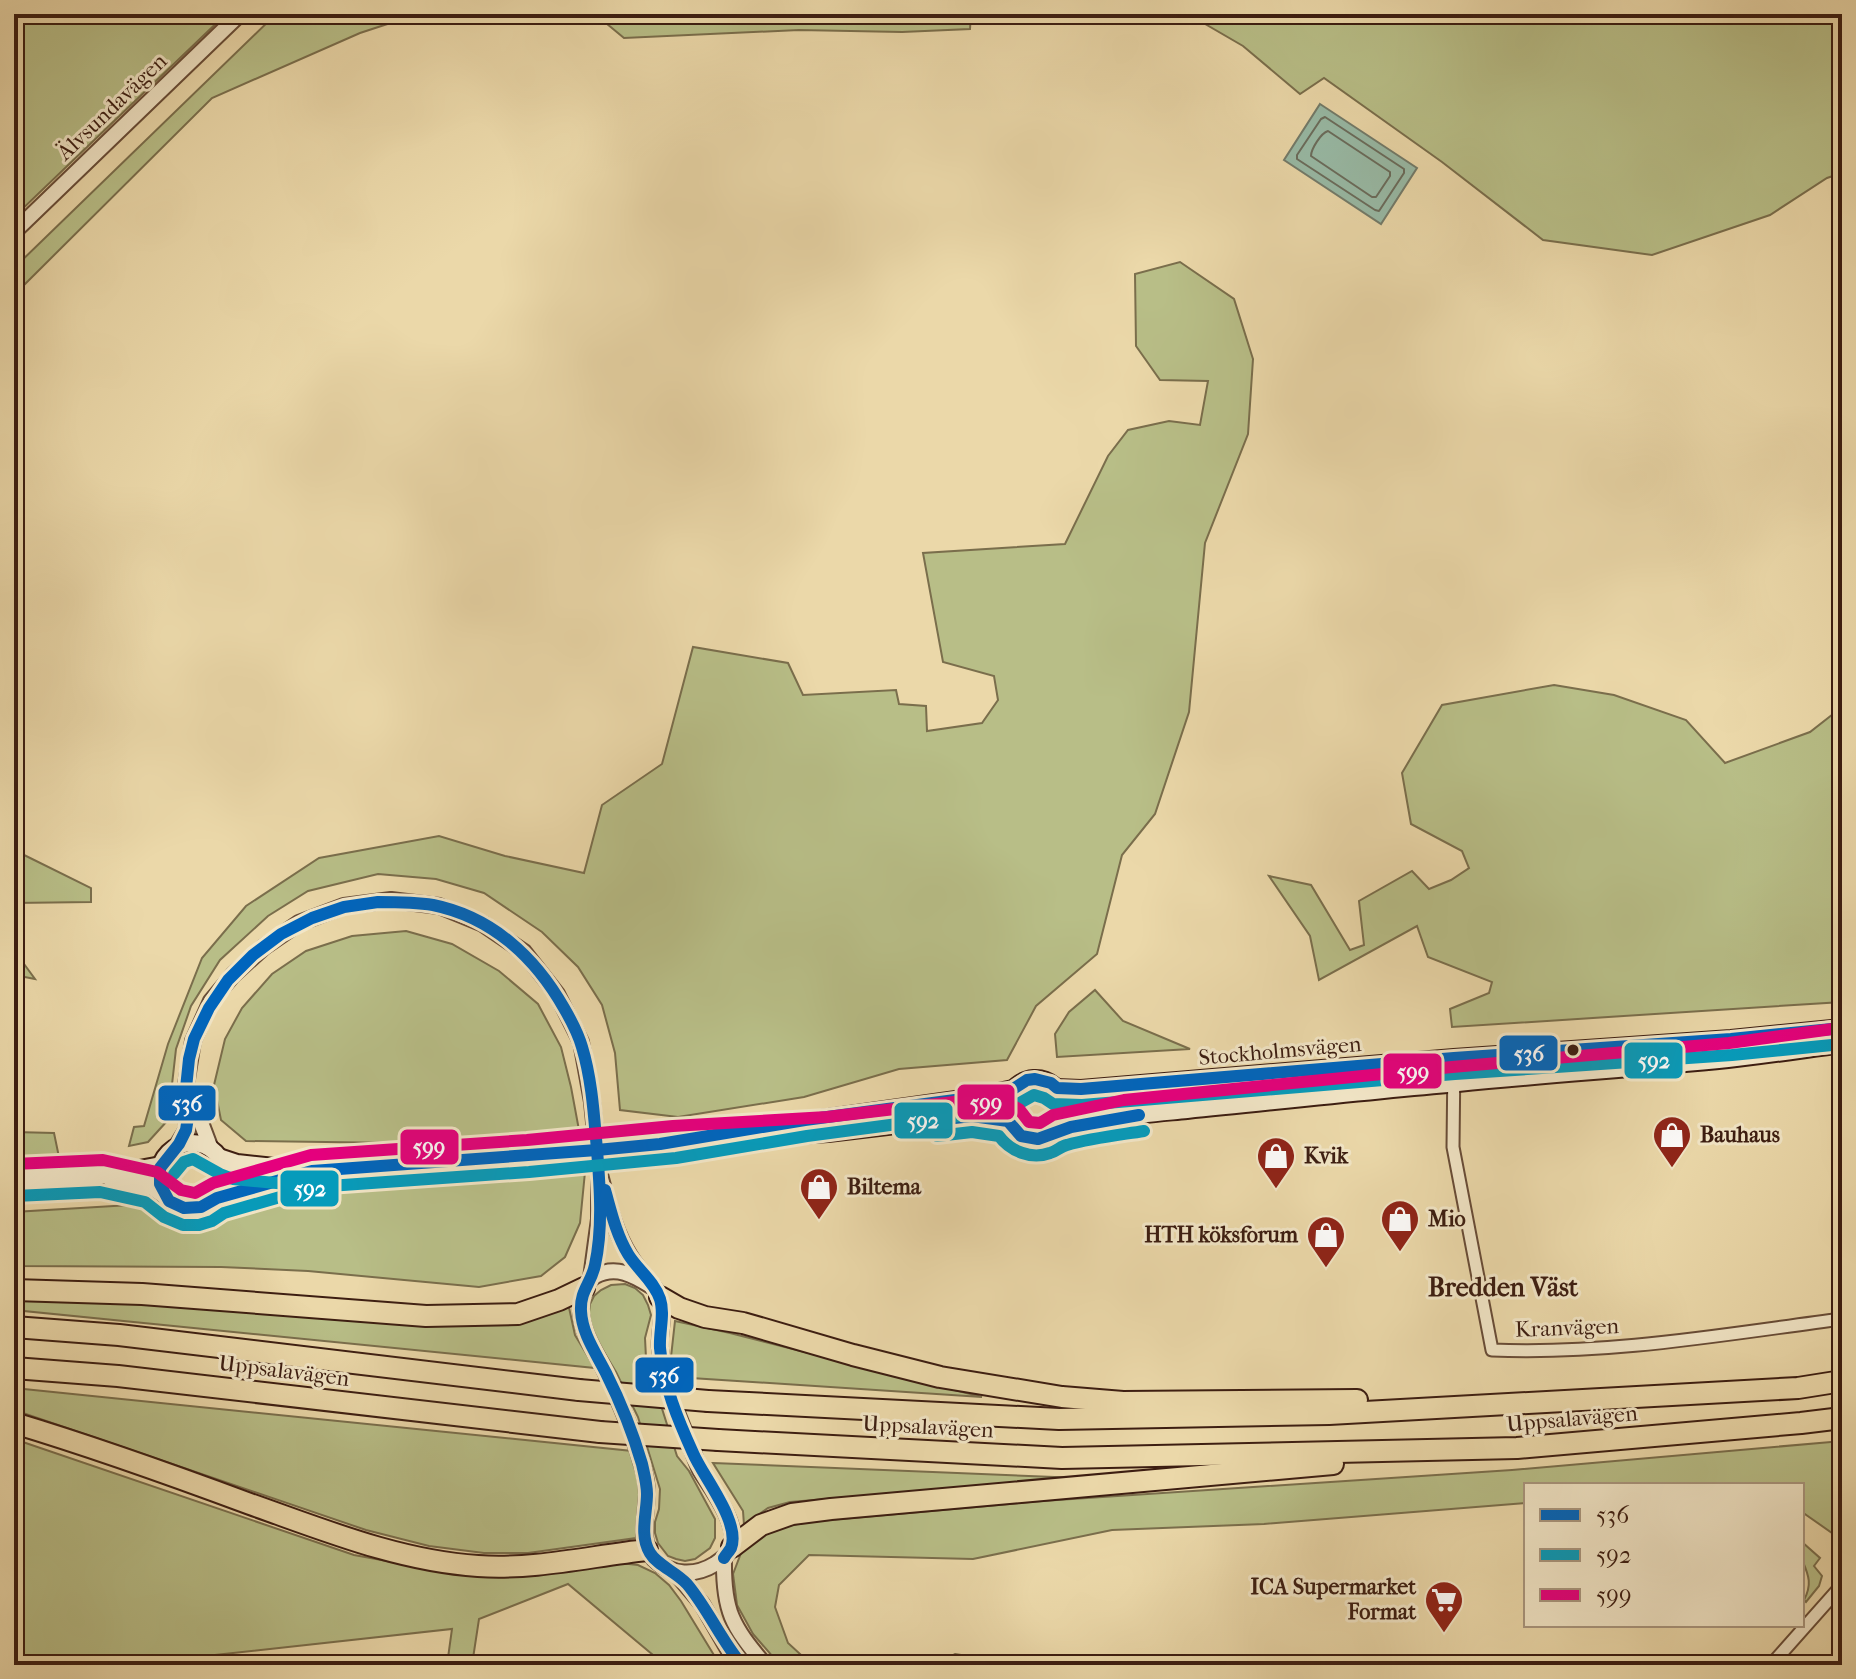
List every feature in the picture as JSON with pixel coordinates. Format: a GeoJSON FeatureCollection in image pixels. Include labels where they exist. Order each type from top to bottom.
{"type":"FeatureCollection","features":[{"type":"Feature","properties":{"kind":"highway"},"geometry":{"type":"LineString","coordinates":[[14,1290],[142,1294],[426,1316],[518,1314],[559,1300],[588,1283]]}},
{"type":"Feature","properties":{"kind":"highway"},"geometry":{"type":"LineString","coordinates":[[656,1291],[679,1308],[705,1317],[743,1323],[940,1377],[1062,1397],[1123,1402],[1593,1398]]}},
{"type":"Feature","properties":{"kind":"highway","name":"Uppsalavägen"},"geometry":{"type":"LineString","coordinates":[[14,1327],[119,1335],[579,1390],[708,1401],[1059,1419],[1329,1414],[1798,1388],[1842,1381]]}},
{"type":"Feature","properties":{"kind":"highway","name":"Uppsalavägen"},"geometry":{"type":"LineString","coordinates":[[14,1368],[118,1376],[600,1432],[1062,1458],[1517,1448],[1842,1418]]}},
{"type":"Feature","properties":{"kind":"highway"},"geometry":{"type":"LineString","coordinates":[[14,1423],[103,1450],[404,1556],[478,1566],[525,1566],[647,1550]]}},
{"type":"Feature","properties":{"kind":"highway"},"geometry":{"type":"LineString","coordinates":[[728,1552],[761,1525],[792,1514],[1517,1448]]}},
{"type":"Feature","properties":{"kind":"main road","name":"Stockholmsvägen"},"geometry":{"type":"LineString","coordinates":[[667,1143],[805,1120],[970,1098],[1013,1089],[1027,1080],[1035,1079],[1057,1088],[1081,1089],[1842,1028]]}},
{"type":"Feature","properties":{"kind":"main road","name":"Stockholmsvägen"},"geometry":{"type":"LineString","coordinates":[[215,1153],[237,1163],[312,1171],[828,1133],[972,1116],[1008,1121],[1016,1132],[1031,1139],[1046,1138],[1058,1130],[1126,1116],[1731,1059],[1842,1044]]}},
{"type":"Feature","properties":{"kind":"main road"},"geometry":{"type":"LineString","coordinates":[[1057,1088],[1066,1109],[1058,1130]]}},
{"type":"Feature","properties":{"kind":"main road"},"geometry":{"type":"LineString","coordinates":[[1008,1121],[1006,1103],[1013,1089]]}},
{"type":"Feature","properties":{"kind":"main road"},"geometry":{"type":"LineString","coordinates":[[101,1176],[152,1187],[173,1204],[185,1209],[197,1209],[207,1206],[223,1189],[224,1167],[215,1153],[201,1144],[186,1143],[176,1147],[161,1165],[160,1185],[165,1196]]}},
{"type":"Feature","properties":{"kind":"main road"},"geometry":{"type":"LineString","coordinates":[[14,1180],[101,1176],[161,1165]]}},
{"type":"Feature","properties":{"kind":"main road","name":"Stockholmsvägen"},"geometry":{"type":"LineString","coordinates":[[217,1198],[312,1171]]}},
{"type":"Feature","properties":{"kind":"street","name":"Älvsundavägen"},"geometry":{"type":"LineString","coordinates":[[14,232],[240,14]]}},
{"type":"Feature","properties":{"kind":"street"},"geometry":{"type":"LineString","coordinates":[[176,1147],[187,1129],[186,1085],[193,1041],[211,1001],[233,975],[264,947],[299,923],[344,906],[391,900],[439,906],[483,924],[524,952],[557,994],[581,1042],[592,1102],[599,1171],[599,1219],[581,1311],[586,1336],[625,1415],[642,1465],[647,1492],[644,1523],[647,1550],[655,1560],[675,1572],[702,1604],[729,1651],[742,1665]]}},
{"type":"Feature","properties":{"kind":"street","name":"Kranvägen"},"geometry":{"type":"LineString","coordinates":[[1454,1058],[1453,1147],[1492,1350],[1588,1350],[1842,1319]]}},
{"type":"Feature","properties":{"kind":"street"},"geometry":{"type":"LineString","coordinates":[[186,1085],[215,1153]]}},
{"type":"Feature","properties":{"kind":"street"},"geometry":{"type":"LineString","coordinates":[[599,1171],[618,1232],[629,1255],[656,1291],[662,1308],[659,1345],[678,1418],[699,1467],[729,1519],[732,1534],[723,1575],[730,1616],[737,1630],[765,1665]]}},
{"type":"Feature","properties":{"kind":"street"},"geometry":{"type":"LineString","coordinates":[[588,1283],[606,1272],[628,1272],[656,1291]]}},
{"type":"Feature","properties":{"kind":"street"},"geometry":{"type":"LineString","coordinates":[[675,1572],[703,1570],[728,1552]]}},
{"type":"Feature","properties":{"kind":"street"},"geometry":{"type":"LineString","coordinates":[[1771,1665],[1842,1585]]}},
{"type":"Feature","properties":{"kind":"street"},"geometry":{"type":"LineString","coordinates":[[1838,1665],[1842,1660]]}},
{"type":"Feature","properties":{"kind":"green space"},"geometry":{"type":"Polygon","coordinates":[[[14,14],[226,14],[14,217],[14,14]]]}},
{"type":"Feature","properties":{"kind":"green space"},"geometry":{"type":"Polygon","coordinates":[[[276,14],[418,14],[360,33],[212,98],[14,295],[14,268],[276,14]]]}},
{"type":"Feature","properties":{"kind":"green space"},"geometry":{"type":"Polygon","coordinates":[[[595,14],[971,14],[970,29],[902,32],[799,30],[624,38],[595,14]]]}},
{"type":"Feature","properties":{"kind":"green space"},"geometry":{"type":"Polygon","coordinates":[[[1188,14],[1842,14],[1842,173],[1827,178],[1770,215],[1652,255],[1543,240],[1442,162],[1324,78],[1300,94],[1243,46],[1188,14]]]}},
{"type":"Feature","properties":{"kind":"green space"},"geometry":{"type":"Polygon","coordinates":[[[1180,262],[1234,299],[1253,359],[1248,434],[1205,543],[1189,712],[1155,814],[1122,855],[1097,954],[1036,1006],[1007,1060],[899,1069],[804,1097],[678,1117],[620,1110],[615,1053],[602,1005],[578,967],[542,932],[484,893],[436,879],[378,874],[308,891],[268,916],[220,960],[191,1006],[176,1049],[168,1120],[148,1142],[129,1146],[134,1127],[144,1126],[168,1044],[202,958],[246,906],[319,858],[439,836],[505,856],[584,873],[602,805],[662,764],[693,647],[788,663],[803,695],[896,690],[899,704],[926,706],[927,731],[982,723],[998,700],[994,676],[943,662],[923,553],[1065,544],[1108,456],[1128,430],[1169,421],[1200,425],[1208,381],[1160,380],[1136,346],[1135,274],[1180,262]]]}},
{"type":"Feature","properties":{"kind":"green space"},"geometry":{"type":"Polygon","coordinates":[[[1554,685],[1614,695],[1686,720],[1725,763],[1810,732],[1842,707],[1842,1002],[1452,1027],[1450,1009],[1489,993],[1492,982],[1428,957],[1417,926],[1319,980],[1310,936],[1269,876],[1311,885],[1350,950],[1364,945],[1359,901],[1412,871],[1429,889],[1469,868],[1462,851],[1411,824],[1402,773],[1442,705],[1554,685]]]}},
{"type":"Feature","properties":{"kind":"green space"},"geometry":{"type":"Polygon","coordinates":[[[14,850],[91,888],[91,902],[14,903],[14,850]]]}},
{"type":"Feature","properties":{"kind":"green space"},"geometry":{"type":"Polygon","coordinates":[[[406,931],[452,944],[499,971],[538,1004],[561,1047],[579,1130],[397,1143],[246,1141],[221,1120],[214,1085],[225,1039],[242,1008],[272,974],[306,951],[352,936],[406,931]]]}},
{"type":"Feature","properties":{"kind":"green space"},"geometry":{"type":"Polygon","coordinates":[[[16,953],[35,979],[14,975],[16,953]]]}},
{"type":"Feature","properties":{"kind":"green space"},"geometry":{"type":"Polygon","coordinates":[[[1095,990],[1123,1021],[1190,1049],[1057,1057],[1055,1034],[1069,1012],[1095,990]]]}},
{"type":"Feature","properties":{"kind":"green space"},"geometry":{"type":"Polygon","coordinates":[[[14,1132],[54,1133],[59,1157],[14,1160],[14,1132]]]}},
{"type":"Feature","properties":{"kind":"green space"},"geometry":{"type":"Polygon","coordinates":[[[585,1172],[580,1223],[565,1257],[541,1276],[479,1287],[308,1271],[221,1267],[14,1266],[14,1212],[147,1204],[186,1226],[216,1219],[248,1196],[585,1172]]]}},
{"type":"Feature","properties":{"kind":"green space"},"geometry":{"type":"Polygon","coordinates":[[[625,1284],[643,1295],[648,1305],[651,1315],[645,1338],[646,1358],[677,1456],[689,1471],[715,1519],[715,1538],[710,1548],[695,1559],[685,1561],[668,1556],[658,1543],[655,1522],[660,1489],[638,1417],[588,1320],[594,1296],[611,1285],[625,1284]]]}},
{"type":"Feature","properties":{"kind":"green space"},"geometry":{"type":"Polygon","coordinates":[[[14,1299],[135,1302],[429,1326],[568,1303],[575,1335],[595,1368],[14,1310],[14,1299]]]}},
{"type":"Feature","properties":{"kind":"green space"},"geometry":{"type":"Polygon","coordinates":[[[675,1321],[982,1397],[676,1377],[671,1357],[675,1321]]]}},
{"type":"Feature","properties":{"kind":"green space"},"geometry":{"type":"Polygon","coordinates":[[[14,1388],[632,1451],[642,1490],[636,1538],[528,1553],[484,1553],[429,1546],[366,1530],[14,1410],[14,1388]]]}},
{"type":"Feature","properties":{"kind":"green space"},"geometry":{"type":"Polygon","coordinates":[[[14,1439],[354,1555],[464,1575],[524,1576],[620,1563],[638,1565],[655,1573],[669,1585],[720,1665],[665,1665],[568,1584],[479,1619],[472,1665],[447,1665],[452,1629],[123,1665],[14,1665],[14,1439]]]}},
{"type":"Feature","properties":{"kind":"green space"},"geometry":{"type":"Polygon","coordinates":[[[1842,1441],[1842,1540],[1804,1513],[1804,1483],[1524,1483],[1524,1503],[1264,1524],[1112,1530],[973,1559],[809,1555],[779,1585],[775,1607],[788,1643],[812,1665],[780,1665],[753,1634],[737,1605],[733,1574],[743,1548],[768,1530],[807,1522],[1042,1501],[1512,1470],[1842,1441]]]}},
{"type":"Feature","properties":{"kind":"green space"},"geometry":{"type":"Polygon","coordinates":[[[713,1463],[1080,1478],[790,1502],[768,1508],[744,1525],[743,1511],[713,1463]]]}},
{"type":"Feature","properties":{"kind":"green space"},"geometry":{"type":"Polygon","coordinates":[[[1804,1544],[1820,1558],[1814,1566],[1822,1576],[1819,1586],[1806,1602],[1809,1581],[1804,1544]]]}},
{"type":"Feature","properties":{"kind":"green space"},"geometry":{"type":"Polygon","coordinates":[[[955,1654],[967,1656],[977,1664],[935,1665],[955,1654]]]}},
{"type":"Feature","properties":{"kind":"water"},"geometry":{"type":"Polygon","coordinates":[[[1320,104],[1417,168],[1381,224],[1284,160],[1320,104]]]}},
{"type":"Feature","properties":{"kind":"transit line","name":"536"},"geometry":{"type":"LineString","coordinates":[[378,902],[433,905],[474,919],[510,942],[540,972],[564,1008],[580,1042],[590,1085],[597,1150],[312,1171],[217,1198],[201,1207],[184,1208],[169,1201],[160,1184],[160,1168],[186,1130],[186,1088],[194,1039],[209,1008],[228,980],[253,955],[281,934],[312,918],[344,907],[378,902]]}},
{"type":"Feature","properties":{"kind":"transit line","name":"599"},"geometry":{"type":"LineString","coordinates":[[14,1164],[103,1160],[157,1172],[181,1190],[195,1193],[213,1183],[311,1155],[827,1117],[971,1100],[1013,1106],[1029,1122],[1040,1123],[1053,1115],[1124,1100],[1729,1043],[1840,1028]]}},
{"type":"Feature","properties":{"kind":"transit line","name":"536"},"geometry":{"type":"LineString","coordinates":[[597,1150],[660,1144],[805,1120],[970,1098],[1013,1089],[1027,1080],[1035,1079],[1057,1088],[1081,1089],[1842,1028]]}},
{"type":"Feature","properties":{"kind":"transit line","name":"592"},"geometry":{"type":"LineString","coordinates":[[15,1196],[100,1192],[145,1202],[164,1217],[183,1225],[199,1225],[224,1213],[315,1187],[676,1158],[807,1136],[973,1114],[1018,1104],[1034,1095],[1053,1104],[1082,1105],[1842,1044]]}},
{"type":"Feature","properties":{"kind":"transit line","name":"536"},"geometry":{"type":"LineString","coordinates":[[937,1120],[972,1116],[1008,1121],[1021,1136],[1038,1139],[1071,1127],[1139,1115]]}},
{"type":"Feature","properties":{"kind":"transit line","name":"592"},"geometry":{"type":"LineString","coordinates":[[937,1136],[972,1132],[999,1136],[1015,1150],[1028,1155],[1043,1155],[1076,1143],[1144,1131]]}},
{"type":"Feature","properties":{"kind":"transit line","name":"536"},"geometry":{"type":"LineString","coordinates":[[597,1150],[599,1237],[595,1265],[581,1304],[584,1328],[621,1406],[642,1464],[647,1490],[644,1531],[650,1553],[687,1584],[742,1665]]}},
{"type":"Feature","properties":{"kind":"transit line","name":"592"},"geometry":{"type":"LineString","coordinates":[[174,1174],[184,1162],[193,1159],[233,1179],[298,1185]]}},
{"type":"Feature","properties":{"kind":"transit line","name":"536"},"geometry":{"type":"LineString","coordinates":[[605,1190],[624,1246],[660,1299],[660,1348],[668,1388],[693,1453],[731,1526],[731,1548],[724,1558]]}},
{"type":"Feature","properties":{"kind":"place","name":"Bauhaus"},"geometry":{"type":"Point","coordinates":[1672,1169]}},
{"type":"Feature","properties":{"kind":"place","name":"Kvik"},"geometry":{"type":"Point","coordinates":[1276,1190]}},
{"type":"Feature","properties":{"kind":"place","name":"Biltema"},"geometry":{"type":"Point","coordinates":[819,1221]}},
{"type":"Feature","properties":{"kind":"place","name":"Mio"},"geometry":{"type":"Point","coordinates":[1400,1253]}},
{"type":"Feature","properties":{"kind":"place","name":"HTH köksforum"},"geometry":{"type":"Point","coordinates":[1326,1269]}},
{"type":"Feature","properties":{"kind":"place","name":"ICA Supermarket Format"},"geometry":{"type":"Point","coordinates":[1444,1634]}},
{"type":"Feature","properties":{"kind":"district","name":"Bredden Väst"},"geometry":{"type":"Point","coordinates":[1503,1287]}}]}
